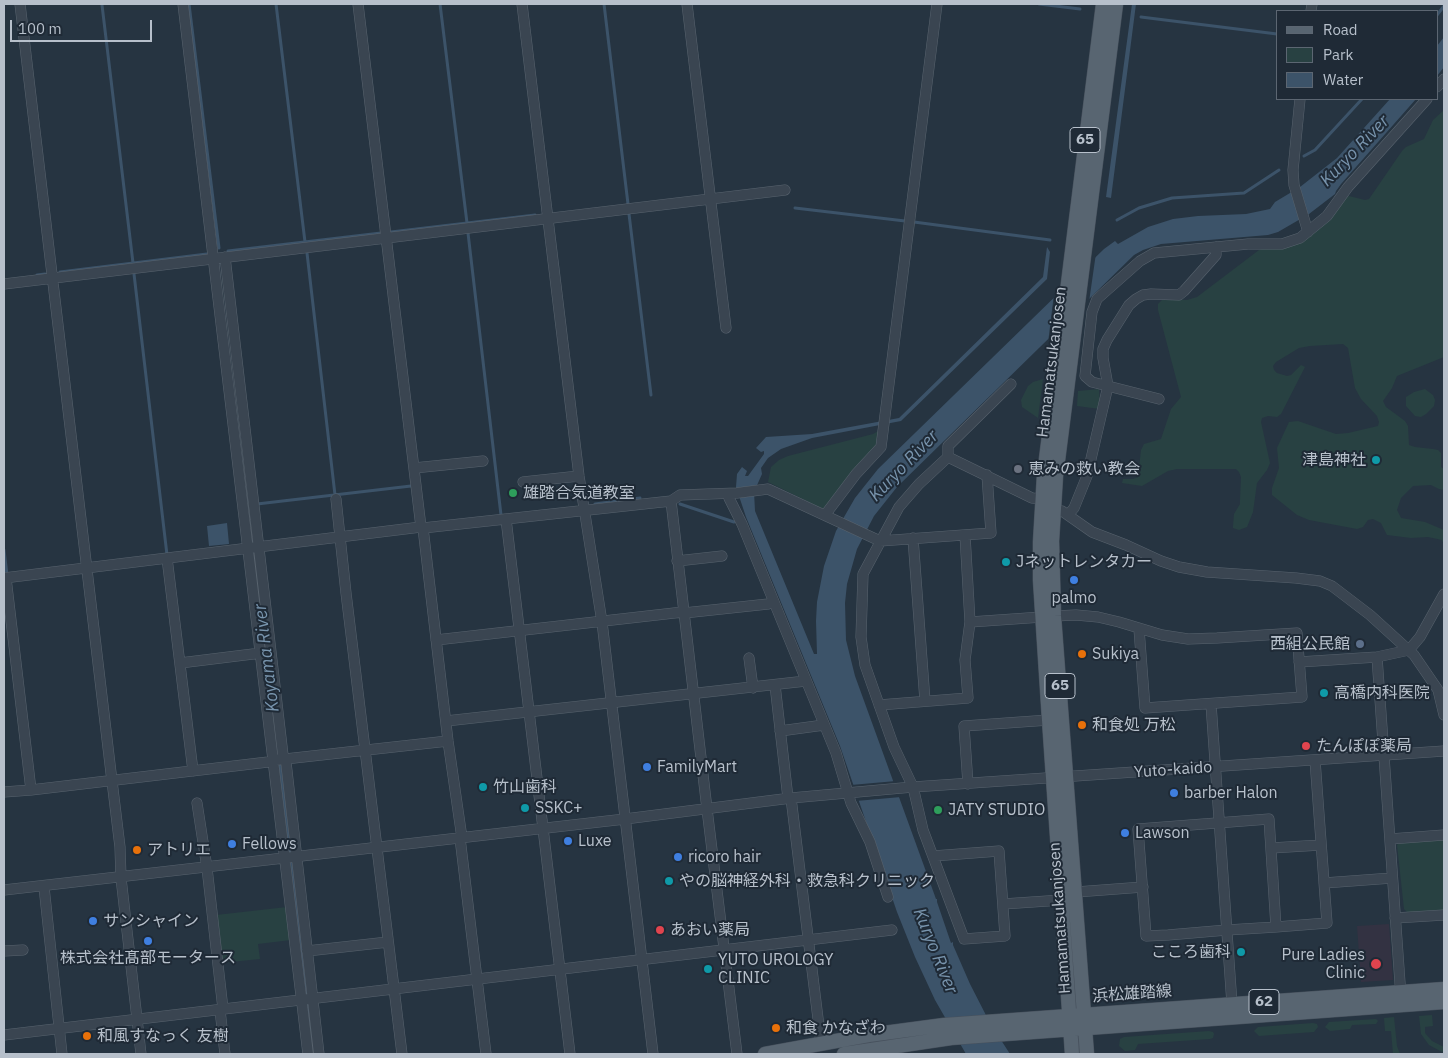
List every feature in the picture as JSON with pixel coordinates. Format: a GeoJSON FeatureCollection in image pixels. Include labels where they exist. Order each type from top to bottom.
{"type":"FeatureCollection","features":[{"type":"Feature","properties":{"kind":"main road","name":"Hamamatsukanjosen"},"geometry":{"type":"LineString","coordinates":[[1087,1054],[1067,777],[1040,561],[1042,499],[1061,332],[1103,4]]}},
{"type":"Feature","properties":{"kind":"main road","name":"Hamamatsukanjosen"},"geometry":{"type":"LineString","coordinates":[[1072,1054],[1048,720],[1048,616],[1053,511],[1075,319],[1116,4]]}},
{"type":"Feature","properties":{"kind":"main road","name":"浜松雄踏線"},"geometry":{"type":"LineString","coordinates":[[765,1054],[869,1035],[944,1025],[996,1021],[1085,1022],[1401,999],[1444,989]]}},
{"type":"Feature","properties":{"kind":"main road","name":"浜松雄踏線"},"geometry":{"type":"LineString","coordinates":[[1085,1022],[1232,1004],[1401,999],[1444,1002]]}},
{"type":"Feature","properties":{"kind":"main road","name":"浜松雄踏線"},"geometry":{"type":"LineString","coordinates":[[844,1054],[951,1038],[1004,1034],[1070,1023]]}},
{"type":"Feature","properties":{"kind":"street"},"geometry":{"type":"LineString","coordinates":[[20,4],[120,847],[121,878],[141,1054]]}},
{"type":"Feature","properties":{"kind":"street"},"geometry":{"type":"LineString","coordinates":[[183,4],[220,258],[307,999],[319,1054]]}},
{"type":"Feature","properties":{"kind":"street"},"geometry":{"type":"LineString","coordinates":[[358,4],[486,1054]]}},
{"type":"Feature","properties":{"kind":"street"},"geometry":{"type":"LineString","coordinates":[[522,4],[579,476],[602,622],[653,1054]]}},
{"type":"Feature","properties":{"kind":"street"},"geometry":{"type":"LineString","coordinates":[[687,4],[726,328]]}},
{"type":"Feature","properties":{"kind":"street"},"geometry":{"type":"LineString","coordinates":[[830,518],[856,474],[881,447],[937,4]]}},
{"type":"Feature","properties":{"kind":"street"},"geometry":{"type":"LineString","coordinates":[[1300,100],[1293,154],[1294,185],[1307,228]]}},
{"type":"Feature","properties":{"kind":"street"},"geometry":{"type":"LineString","coordinates":[[1159,399],[1092,382],[1085,376],[1094,303],[1147,256],[1162,252],[1282,244],[1294,241],[1307,228],[1327,216],[1348,187],[1426,100]]}},
{"type":"Feature","properties":{"kind":"street"},"geometry":{"type":"LineString","coordinates":[[4,284],[785,190]]}},
{"type":"Feature","properties":{"kind":"street"},"geometry":{"type":"LineString","coordinates":[[1068,515],[1074,508],[1087,476],[1108,386],[1103,348],[1107,340],[1129,305],[1143,295],[1179,295],[1216,255],[1216,247]]}},
{"type":"Feature","properties":{"kind":"street"},"geometry":{"type":"LineString","coordinates":[[933,856],[999,851],[1005,936],[964,939],[933,856],[924,830],[913,787],[894,747],[865,665],[861,644],[863,574],[875,539],[899,507],[919,484],[948,457],[948,446],[1011,384]]}},
{"type":"Feature","properties":{"kind":"street"},"geometry":{"type":"LineString","coordinates":[[948,457],[1032,498],[1042,499]]}},
{"type":"Feature","properties":{"kind":"street"},"geometry":{"type":"LineString","coordinates":[[414,468],[484,461]]}},
{"type":"Feature","properties":{"kind":"street"},"geometry":{"type":"LineString","coordinates":[[31,790],[5,578],[341,537],[670,501],[680,495],[733,494],[762,489],[774,490],[875,539],[991,533],[987,475]]}},
{"type":"Feature","properties":{"kind":"street"},"geometry":{"type":"LineString","coordinates":[[523,482],[579,476]]}},
{"type":"Feature","properties":{"kind":"street"},"geometry":{"type":"LineString","coordinates":[[733,494],[729,498],[742,524],[836,753],[853,808],[870,842],[888,897]]}},
{"type":"Feature","properties":{"kind":"street"},"geometry":{"type":"LineString","coordinates":[[336,499],[402,1054]]}},
{"type":"Feature","properties":{"kind":"street"},"geometry":{"type":"LineString","coordinates":[[670,501],[737,1054]]}},
{"type":"Feature","properties":{"kind":"street"},"geometry":{"type":"LineString","coordinates":[[1053,511],[1068,515],[1092,532],[1126,545],[1161,562],[1179,567],[1207,572],[1296,578],[1326,583],[1340,591],[1370,615],[1409,650],[1435,685],[1444,715]]}},
{"type":"Feature","properties":{"kind":"street"},"geometry":{"type":"LineString","coordinates":[[506,519],[570,1054]]}},
{"type":"Feature","properties":{"kind":"street"},"geometry":{"type":"LineString","coordinates":[[879,705],[968,698],[965,660],[970,622],[965,535]]}},
{"type":"Feature","properties":{"kind":"street"},"geometry":{"type":"LineString","coordinates":[[913,538],[925,701]]}},
{"type":"Feature","properties":{"kind":"street"},"geometry":{"type":"LineString","coordinates":[[677,561],[722,556]]}},
{"type":"Feature","properties":{"kind":"street"},"geometry":{"type":"LineString","coordinates":[[167,558],[193,771]]}},
{"type":"Feature","properties":{"kind":"street"},"geometry":{"type":"LineString","coordinates":[[259,586],[261,653],[279,760]]}},
{"type":"Feature","properties":{"kind":"street"},"geometry":{"type":"LineString","coordinates":[[1299,662],[1377,657],[1409,650],[1420,637],[1444,594]]}},
{"type":"Feature","properties":{"kind":"street"},"geometry":{"type":"LineString","coordinates":[[436,640],[774,602]]}},
{"type":"Feature","properties":{"kind":"street"},"geometry":{"type":"LineString","coordinates":[[970,622],[1076,615],[1098,617],[1173,637],[1202,639],[1297,632],[1302,697],[1145,708],[1139,629]]}},
{"type":"Feature","properties":{"kind":"street"},"geometry":{"type":"LineString","coordinates":[[180,663],[261,653]]}},
{"type":"Feature","properties":{"kind":"street"},"geometry":{"type":"LineString","coordinates":[[1377,657],[1401,999]]}},
{"type":"Feature","properties":{"kind":"street"},"geometry":{"type":"LineString","coordinates":[[749,658],[753,688]]}},
{"type":"Feature","properties":{"kind":"street"},"geometry":{"type":"LineString","coordinates":[[446,721],[806,681]]}},
{"type":"Feature","properties":{"kind":"street"},"geometry":{"type":"LineString","coordinates":[[774,686],[821,1044]]}},
{"type":"Feature","properties":{"kind":"street"},"geometry":{"type":"LineString","coordinates":[[1211,704],[1232,1004]]}},
{"type":"Feature","properties":{"kind":"street"},"geometry":{"type":"LineString","coordinates":[[968,784],[964,726],[1048,720]]}},
{"type":"Feature","properties":{"kind":"street"},"geometry":{"type":"LineString","coordinates":[[780,731],[824,725]]}},
{"type":"Feature","properties":{"kind":"street"},"geometry":{"type":"LineString","coordinates":[[4,792],[448,741]]}},
{"type":"Feature","properties":{"kind":"street","name":"Yuto-kaido"},"geometry":{"type":"LineString","coordinates":[[4,890],[44,887],[542,829],[789,798],[913,787],[1444,751]]}},
{"type":"Feature","properties":{"kind":"street"},"geometry":{"type":"LineString","coordinates":[[1276,927],[1269,820],[1138,829],[1146,936],[1276,927],[1327,923],[1315,760]]}},
{"type":"Feature","properties":{"kind":"street"},"geometry":{"type":"LineString","coordinates":[[197,803],[207,868],[225,1054]]}},
{"type":"Feature","properties":{"kind":"street"},"geometry":{"type":"LineString","coordinates":[[1390,839],[1444,835]]}},
{"type":"Feature","properties":{"kind":"street"},"geometry":{"type":"LineString","coordinates":[[1271,848],[1321,845]]}},
{"type":"Feature","properties":{"kind":"street"},"geometry":{"type":"LineString","coordinates":[[290,858],[307,951],[308,1054]]}},
{"type":"Feature","properties":{"kind":"street"},"geometry":{"type":"LineString","coordinates":[[1324,882],[1392,878]]}},
{"type":"Feature","properties":{"kind":"street"},"geometry":{"type":"LineString","coordinates":[[44,887],[62,1054]]}},
{"type":"Feature","properties":{"kind":"street"},"geometry":{"type":"LineString","coordinates":[[1076,892],[1142,887]]}},
{"type":"Feature","properties":{"kind":"street"},"geometry":{"type":"LineString","coordinates":[[1003,904],[1062,900]]}},
{"type":"Feature","properties":{"kind":"street"},"geometry":{"type":"LineString","coordinates":[[1395,918],[1444,914]]}},
{"type":"Feature","properties":{"kind":"street"},"geometry":{"type":"LineString","coordinates":[[4,1036],[892,930]]}},
{"type":"Feature","properties":{"kind":"street"},"geometry":{"type":"LineString","coordinates":[[307,951],[388,942]]}},
{"type":"Feature","properties":{"kind":"street"},"geometry":{"type":"LineString","coordinates":[[4,951],[23,950]]}},
{"type":"Feature","properties":{"kind":"shaded area","name":"Pure Ladies Clinic"},"geometry":{"type":"Polygon","coordinates":[[[1389,924],[1393,980],[1361,982],[1357,926],[1389,924]]]}},
{"type":"Feature","properties":{"kind":"green space"},"geometry":{"type":"Polygon","coordinates":[[[1444,110],[1444,357],[1397,376],[1392,388],[1383,401],[1386,407],[1405,421],[1408,426],[1409,445],[1438,450],[1441,453],[1441,467],[1444,469],[1444,490],[1431,485],[1413,486],[1401,498],[1397,510],[1401,518],[1425,522],[1444,530],[1444,545],[1442,540],[1428,537],[1411,538],[1387,535],[1381,523],[1373,519],[1368,520],[1363,527],[1357,529],[1309,520],[1297,515],[1272,495],[1272,488],[1279,468],[1277,448],[1289,422],[1298,421],[1336,434],[1378,426],[1377,416],[1361,399],[1355,388],[1348,348],[1343,344],[1299,348],[1276,362],[1273,366],[1277,373],[1287,376],[1291,375],[1301,365],[1305,367],[1281,414],[1277,417],[1268,416],[1262,418],[1261,422],[1270,463],[1257,483],[1253,512],[1247,527],[1239,530],[1233,528],[1234,514],[1240,504],[1241,477],[1236,469],[1177,469],[1168,471],[1142,486],[1122,483],[1123,479],[1138,477],[1141,450],[1144,444],[1161,439],[1171,409],[1181,397],[1158,304],[1162,300],[1187,300],[1197,297],[1259,250],[1282,247],[1345,197],[1369,199],[1402,151],[1406,147],[1424,139],[1433,120],[1444,110]]]}},
{"type":"Feature","properties":{"kind":"green space"},"geometry":{"type":"Polygon","coordinates":[[[1043,379],[1038,418],[1022,407],[1021,400],[1028,386],[1033,382],[1043,379]]]}},
{"type":"Feature","properties":{"kind":"green space"},"geometry":{"type":"Polygon","coordinates":[[[1099,389],[1100,409],[1077,406],[1078,391],[1099,389]]]}},
{"type":"Feature","properties":{"kind":"green space"},"geometry":{"type":"Polygon","coordinates":[[[1425,389],[1433,395],[1435,400],[1434,406],[1421,417],[1415,416],[1406,406],[1406,397],[1414,392],[1425,389]]]}},
{"type":"Feature","properties":{"kind":"green space"},"geometry":{"type":"Polygon","coordinates":[[[880,430],[878,445],[825,508],[821,508],[768,482],[771,467],[779,460],[873,434],[880,430]]]}},
{"type":"Feature","properties":{"kind":"green space"},"geometry":{"type":"Polygon","coordinates":[[[1444,839],[1444,911],[1409,914],[1404,909],[1397,845],[1400,842],[1444,839]]]}},
{"type":"Feature","properties":{"kind":"green space"},"geometry":{"type":"Polygon","coordinates":[[[287,907],[291,940],[258,944],[260,959],[221,963],[216,915],[287,907]]]}},
{"type":"Feature","properties":{"kind":"green space"},"geometry":{"type":"Polygon","coordinates":[[[1432,1015],[1433,1026],[1425,1027],[1425,1033],[1432,1041],[1444,1047],[1444,1053],[1429,1045],[1421,1034],[1419,1016],[1432,1015]]]}},
{"type":"Feature","properties":{"kind":"green space"},"geometry":{"type":"Polygon","coordinates":[[[1394,1017],[1397,1046],[1400,1054],[1393,1054],[1391,1031],[1385,1031],[1384,1018],[1394,1017]]]}},
{"type":"Feature","properties":{"kind":"green space"},"geometry":{"type":"Polygon","coordinates":[[[1376,1019],[1378,1021],[1376,1024],[1352,1025],[1350,1029],[1330,1031],[1325,1027],[1329,1022],[1376,1019]]]}},
{"type":"Feature","properties":{"kind":"green space"},"geometry":{"type":"Polygon","coordinates":[[[1317,1024],[1318,1027],[1314,1032],[1259,1036],[1254,1031],[1258,1027],[1317,1024]]]}},
{"type":"Feature","properties":{"kind":"green space"},"geometry":{"type":"Polygon","coordinates":[[[1213,1032],[1213,1038],[1138,1044],[1135,1050],[1125,1051],[1119,1046],[1120,1039],[1124,1037],[1213,1032]]]}},
{"type":"Feature","properties":{"kind":"water"},"geometry":{"type":"Polygon","coordinates":[[[1132,4],[1136,4],[1111,198],[1106,197],[1132,4]]]}},
{"type":"Feature","properties":{"kind":"water"},"geometry":{"type":"Polygon","coordinates":[[[1444,37],[1444,67],[1438,75],[1438,45],[1444,37]]]}},
{"type":"Feature","properties":{"kind":"water","name":"Kuryo River"},"geometry":{"type":"Polygon","coordinates":[[[1389,100],[1415,100],[1341,184],[1335,194],[1309,214],[1278,232],[1268,235],[1161,244],[1134,255],[897,487],[874,516],[857,549],[847,584],[845,603],[846,640],[855,676],[937,899],[951,943],[953,942],[970,984],[990,1023],[1010,1054],[966,1054],[935,1000],[897,912],[840,746],[746,517],[736,487],[737,474],[742,467],[747,471],[745,476],[748,476],[764,454],[764,451],[761,452],[756,448],[766,437],[812,434],[899,418],[1043,277],[1047,247],[1050,252],[1047,279],[901,421],[812,438],[781,449],[768,458],[761,468],[762,474],[754,492],[755,511],[814,654],[817,654],[817,602],[824,566],[836,531],[855,498],[878,469],[1104,249],[1115,241],[1118,244],[1148,227],[1173,219],[1246,214],[1270,209],[1275,202],[1300,187],[1337,158],[1389,100]]]}},
{"type":"Feature","properties":{"kind":"water"},"geometry":{"type":"Polygon","coordinates":[[[227,523],[229,544],[209,546],[207,526],[227,523]]]}},
{"type":"Feature","properties":{"kind":"pier"},"geometry":{"type":"Polygon","coordinates":[[[1096,253],[1089,302],[1048,343],[1054,294],[1096,253]]]}},
{"type":"Feature","properties":{"kind":"pier"},"geometry":{"type":"Polygon","coordinates":[[[896,781],[901,797],[856,801],[851,785],[896,781]]]}},
{"type":"Feature","properties":{"kind":"waterway"},"geometry":{"type":"LineString","coordinates":[[189,4],[219,248]]}},
{"type":"Feature","properties":{"kind":"waterway"},"geometry":{"type":"LineString","coordinates":[[276,4],[305,242]]}},
{"type":"Feature","properties":{"kind":"waterway"},"geometry":{"type":"LineString","coordinates":[[440,4],[467,223]]}},
{"type":"Feature","properties":{"kind":"waterway"},"geometry":{"type":"LineString","coordinates":[[604,4],[628,204]]}},
{"type":"Feature","properties":{"kind":"waterway"},"geometry":{"type":"LineString","coordinates":[[1039,4],[1080,9]]}},
{"type":"Feature","properties":{"kind":"waterway"},"geometry":{"type":"LineString","coordinates":[[102,5],[133,263]]}},
{"type":"Feature","properties":{"kind":"waterway"},"geometry":{"type":"LineString","coordinates":[[1438,14],[1444,6]]}},
{"type":"Feature","properties":{"kind":"waterway"},"geometry":{"type":"LineString","coordinates":[[1141,17],[1276,34]]}},
{"type":"Feature","properties":{"kind":"waterway"},"geometry":{"type":"LineString","coordinates":[[1304,156],[1315,150],[1361,100]]}},
{"type":"Feature","properties":{"kind":"waterway"},"geometry":{"type":"LineString","coordinates":[[1117,220],[1139,208],[1172,198],[1244,193],[1279,170]]}},
{"type":"Feature","properties":{"kind":"waterway"},"geometry":{"type":"LineString","coordinates":[[795,208],[905,221]]}},
{"type":"Feature","properties":{"kind":"waterway"},"geometry":{"type":"LineString","coordinates":[[629,214],[651,395]]}},
{"type":"Feature","properties":{"kind":"waterway"},"geometry":{"type":"LineString","coordinates":[[391,232],[535,215]]}},
{"type":"Feature","properties":{"kind":"waterway"},"geometry":{"type":"LineString","coordinates":[[914,222],[1050,240]]}},
{"type":"Feature","properties":{"kind":"waterway"},"geometry":{"type":"LineString","coordinates":[[228,251],[381,233]]}},
{"type":"Feature","properties":{"kind":"waterway"},"geometry":{"type":"LineString","coordinates":[[468,233],[501,515]]}},
{"type":"Feature","properties":{"kind":"waterway"},"geometry":{"type":"LineString","coordinates":[[307,253],[335,495]]}},
{"type":"Feature","properties":{"kind":"waterway"},"geometry":{"type":"LineString","coordinates":[[60,272],[207,254]]}},
{"type":"Feature","properties":{"kind":"waterway"},"geometry":{"type":"LineString","coordinates":[[37,275],[45,274]]}},
{"type":"Feature","properties":{"kind":"waterway"},"geometry":{"type":"LineString","coordinates":[[134,274],[167,555]]}},
{"type":"Feature","properties":{"kind":"waterway"},"geometry":{"type":"LineString","coordinates":[[257,504],[411,486]]}},
{"type":"Feature","properties":{"kind":"waterway"},"geometry":{"type":"LineString","coordinates":[[595,504],[640,498]]}},
{"type":"Feature","properties":{"kind":"waterway"},"geometry":{"type":"LineString","coordinates":[[680,504],[734,522]]}},
{"type":"Feature","properties":{"kind":"waterway"},"geometry":{"type":"LineString","coordinates":[[4,550],[7,575]]}},
{"type":"Feature","properties":{"kind":"waterway","name":"Koyama River"},"geometry":{"type":"LineString","coordinates":[[277,742],[314,1054]]}},
{"type":"Feature","properties":{"kind":"place","name":"津島神社"},"geometry":{"type":"Point","coordinates":[1376,460]}},
{"type":"Feature","properties":{"kind":"place","name":"恵みの救い教会"},"geometry":{"type":"Point","coordinates":[1018,469]}},
{"type":"Feature","properties":{"kind":"place","name":"雄踏合気道教室"},"geometry":{"type":"Point","coordinates":[513,493]}},
{"type":"Feature","properties":{"kind":"place","name":"Jネットレンタカー"},"geometry":{"type":"Point","coordinates":[1006,562]}},
{"type":"Feature","properties":{"kind":"place","name":"palmo"},"geometry":{"type":"Point","coordinates":[1074,580]}},
{"type":"Feature","properties":{"kind":"place","name":"西組公民館"},"geometry":{"type":"Point","coordinates":[1360,644]}},
{"type":"Feature","properties":{"kind":"place","name":"Sukiya"},"geometry":{"type":"Point","coordinates":[1082,654]}},
{"type":"Feature","properties":{"kind":"place","name":"高橋内科医院"},"geometry":{"type":"Point","coordinates":[1324,693]}},
{"type":"Feature","properties":{"kind":"place","name":"和食処 万松"},"geometry":{"type":"Point","coordinates":[1082,725]}},
{"type":"Feature","properties":{"kind":"place","name":"たんぽぽ薬局"},"geometry":{"type":"Point","coordinates":[1306,746]}},
{"type":"Feature","properties":{"kind":"place","name":"FamilyMart"},"geometry":{"type":"Point","coordinates":[647,767]}},
{"type":"Feature","properties":{"kind":"place","name":"竹山歯科"},"geometry":{"type":"Point","coordinates":[483,787]}},
{"type":"Feature","properties":{"kind":"place","name":"barber Halon"},"geometry":{"type":"Point","coordinates":[1174,793]}},
{"type":"Feature","properties":{"kind":"place","name":"SSKC+"},"geometry":{"type":"Point","coordinates":[525,808]}},
{"type":"Feature","properties":{"kind":"place","name":"JATY STUDIO"},"geometry":{"type":"Point","coordinates":[938,810]}},
{"type":"Feature","properties":{"kind":"place","name":"Lawson"},"geometry":{"type":"Point","coordinates":[1125,833]}},
{"type":"Feature","properties":{"kind":"place","name":"Luxe"},"geometry":{"type":"Point","coordinates":[568,841]}},
{"type":"Feature","properties":{"kind":"place","name":"Fellows"},"geometry":{"type":"Point","coordinates":[232,844]}},
{"type":"Feature","properties":{"kind":"place","name":"アトリエ"},"geometry":{"type":"Point","coordinates":[137,850]}},
{"type":"Feature","properties":{"kind":"place","name":"ricoro hair"},"geometry":{"type":"Point","coordinates":[678,857]}},
{"type":"Feature","properties":{"kind":"place","name":"やの脳神経外科・救急科クリニック"},"geometry":{"type":"Point","coordinates":[669,881]}},
{"type":"Feature","properties":{"kind":"place","name":"サンシャイン"},"geometry":{"type":"Point","coordinates":[93,921]}},
{"type":"Feature","properties":{"kind":"place","name":"あおい薬局"},"geometry":{"type":"Point","coordinates":[660,930]}},
{"type":"Feature","properties":{"kind":"place","name":"株式会社髙部モータース"},"geometry":{"type":"Point","coordinates":[148,941]}},
{"type":"Feature","properties":{"kind":"place","name":"こころ歯科"},"geometry":{"type":"Point","coordinates":[1241,952]}},
{"type":"Feature","properties":{"kind":"place","name":"Pure Ladies Clinic"},"geometry":{"type":"Point","coordinates":[1376,964]}},
{"type":"Feature","properties":{"kind":"place","name":"YUTO UROLOGY CLINIC"},"geometry":{"type":"Point","coordinates":[708,969]}},
{"type":"Feature","properties":{"kind":"place","name":"和食 かなざわ"},"geometry":{"type":"Point","coordinates":[776,1028]}},
{"type":"Feature","properties":{"kind":"place","name":"和風すなっく 友樹"},"geometry":{"type":"Point","coordinates":[87,1036]}}]}
